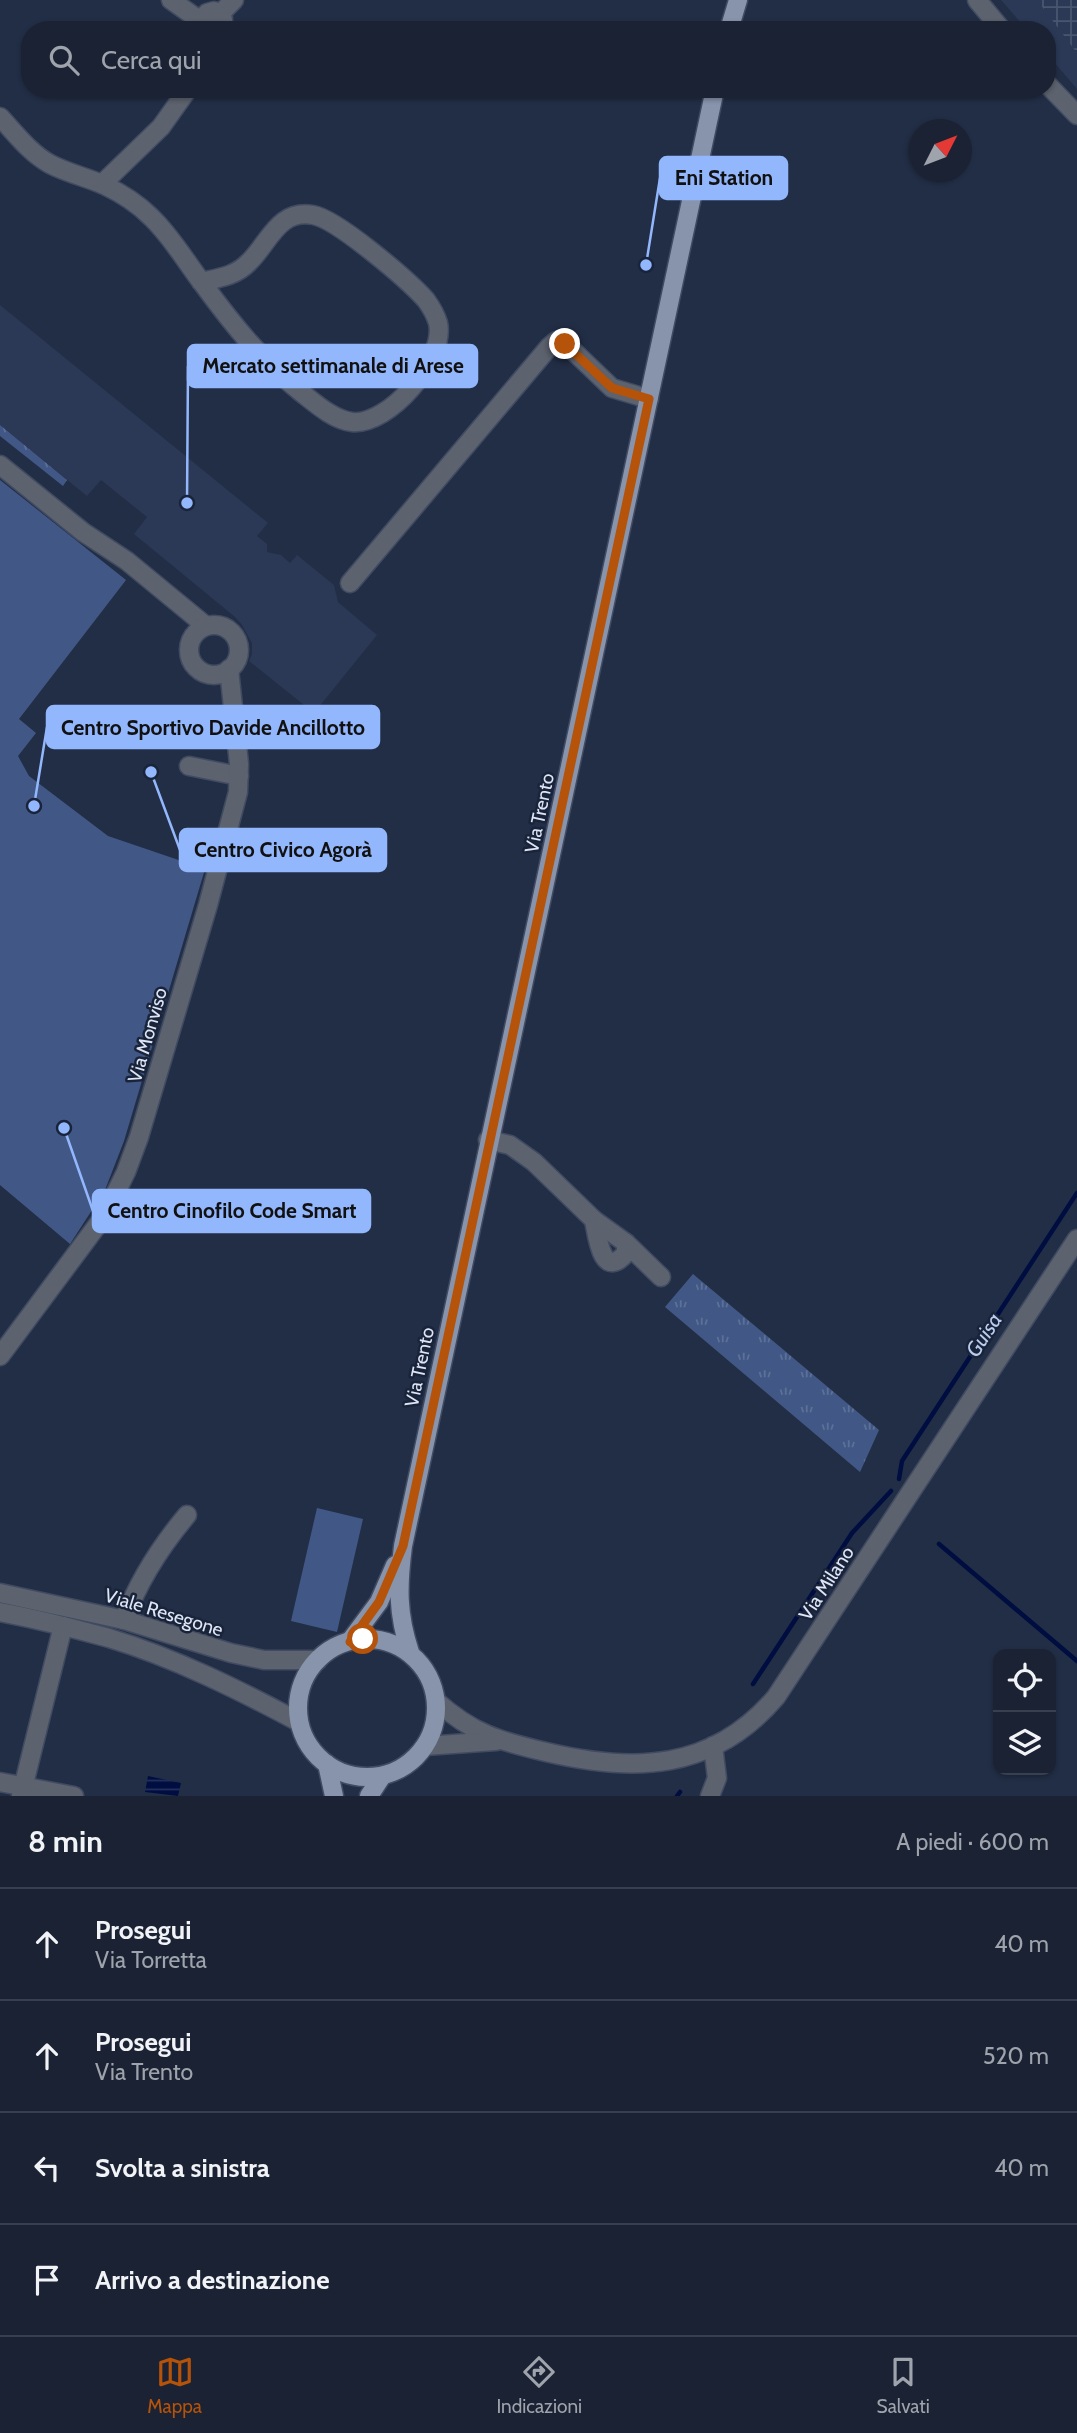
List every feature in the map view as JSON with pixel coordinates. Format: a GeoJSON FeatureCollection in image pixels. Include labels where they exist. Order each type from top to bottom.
{"type":"FeatureCollection","features":[{"type":"Feature","properties":{"kind":"main road"},"geometry":{"type":"LineString","coordinates":[[728,0],[728,21]]}},
{"type":"Feature","properties":{"kind":"main road"},"geometry":{"type":"LineString","coordinates":[[731,21],[738,0]]}},
{"type":"Feature","properties":{"kind":"main road","name":"Via Trento"},"geometry":{"type":"LineString","coordinates":[[394,1584],[713,98]]}},
{"type":"Feature","properties":{"kind":"main road"},"geometry":{"type":"LineString","coordinates":[[350,1642],[394,1584]]}},
{"type":"Feature","properties":{"kind":"main road"},"geometry":{"type":"LineString","coordinates":[[394,1584],[410,1652],[427,1674],[436,1700],[435,1724],[425,1746],[407,1766],[382,1776],[353,1776],[327,1764],[307,1742],[299,1722],[301,1689],[317,1660],[330,1650],[363,1639],[382,1641],[410,1652]]}},
{"type":"Feature","properties":{"kind":"main road"},"geometry":{"type":"LineString","coordinates":[[327,1764],[334,1796]]}},
{"type":"Feature","properties":{"kind":"main road"},"geometry":{"type":"LineString","coordinates":[[369,1796],[382,1776]]}},
{"type":"Feature","properties":{"kind":"street"},"geometry":{"type":"LineString","coordinates":[[171,0],[197,21]]}},
{"type":"Feature","properties":{"kind":"street"},"geometry":{"type":"LineString","coordinates":[[221,21],[234,0]]}},
{"type":"Feature","properties":{"kind":"street"},"geometry":{"type":"LineString","coordinates":[[977,0],[994,21]]}},
{"type":"Feature","properties":{"kind":"street"},"geometry":{"type":"LineString","coordinates":[[205,21],[207,13],[214,11],[219,21]]}},
{"type":"Feature","properties":{"kind":"street"},"geometry":{"type":"LineString","coordinates":[[1056,93],[1077,115]]}},
{"type":"Feature","properties":{"kind":"street"},"geometry":{"type":"LineString","coordinates":[[102,184],[161,127],[182,98]]}},
{"type":"Feature","properties":{"kind":"street"},"geometry":{"type":"LineString","coordinates":[[0,117],[32,151],[48,163],[75,176],[102,184],[134,202],[169,237],[201,282],[250,345],[277,374],[313,402],[346,421],[360,422],[384,413],[416,382],[427,366],[439,333],[438,322],[427,302],[408,282],[330,221],[313,215],[298,215],[285,220],[272,231],[249,263],[233,275],[201,282]]}},
{"type":"Feature","properties":{"kind":"street"},"geometry":{"type":"LineString","coordinates":[[350,583],[556,341],[565,344],[612,388],[649,399]]}},
{"type":"Feature","properties":{"kind":"street"},"geometry":{"type":"LineString","coordinates":[[0,465],[187,610],[201,629]]}},
{"type":"Feature","properties":{"kind":"street"},"geometry":{"type":"LineString","coordinates":[[219,625],[235,637],[239,654],[224,672],[204,672],[192,662],[190,646],[201,629],[219,625]]}},
{"type":"Feature","properties":{"kind":"street","name":"Via Monviso"},"geometry":{"type":"LineString","coordinates":[[0,1356],[95,1230],[126,1172],[143,1124],[236,802],[239,776],[232,691],[224,672]]}},
{"type":"Feature","properties":{"kind":"street"},"geometry":{"type":"LineString","coordinates":[[189,766],[239,776]]}},
{"type":"Feature","properties":{"kind":"street"},"geometry":{"type":"LineString","coordinates":[[488,1140],[510,1145],[534,1161],[594,1220],[598,1247],[605,1258],[612,1262],[624,1257],[625,1243],[661,1277]]}},
{"type":"Feature","properties":{"kind":"street","name":"Via Milano"},"geometry":{"type":"LineString","coordinates":[[496,1741],[580,1760],[620,1765],[658,1762],[713,1746],[751,1723],[776,1697],[1077,1240]]}},
{"type":"Feature","properties":{"kind":"street"},"geometry":{"type":"LineString","coordinates":[[124,1620],[135,1594],[159,1553],[187,1515]]}},
{"type":"Feature","properties":{"kind":"street","name":"Viale Resegone"},"geometry":{"type":"LineString","coordinates":[[0,1593],[124,1620],[231,1653],[264,1660],[317,1660]]}},
{"type":"Feature","properties":{"kind":"street"},"geometry":{"type":"LineString","coordinates":[[0,1612],[109,1638],[245,1693],[299,1722]]}},
{"type":"Feature","properties":{"kind":"street"},"geometry":{"type":"LineString","coordinates":[[22,1791],[64,1626]]}},
{"type":"Feature","properties":{"kind":"street"},"geometry":{"type":"LineString","coordinates":[[436,1700],[459,1720],[496,1741]]}},
{"type":"Feature","properties":{"kind":"street"},"geometry":{"type":"LineString","coordinates":[[425,1746],[496,1741]]}},
{"type":"Feature","properties":{"kind":"street"},"geometry":{"type":"LineString","coordinates":[[710,1796],[717,1778],[713,1746]]}},
{"type":"Feature","properties":{"kind":"street"},"geometry":{"type":"LineString","coordinates":[[0,1782],[22,1791],[74,1796]]}},
{"type":"Feature","properties":{"kind":"shaded area"},"geometry":{"type":"Polygon","coordinates":[[[1001,0],[1077,0],[1077,89],[1056,64],[1056,21],[1019,21],[1001,0]]]}},
{"type":"Feature","properties":{"kind":"shaded area"},"geometry":{"type":"Polygon","coordinates":[[[1037,0],[1077,0],[1077,53],[1056,25],[1056,21],[1053,21],[1037,0]]]}},
{"type":"Feature","properties":{"kind":"shaded area"},"geometry":{"type":"Polygon","coordinates":[[[0,305],[268,523],[257,536],[267,544],[267,552],[281,555],[290,563],[297,555],[334,585],[338,602],[377,635],[314,713],[249,661],[252,643],[235,617],[134,534],[147,517],[101,480],[87,496],[0,425],[0,305]]]}},
{"type":"Feature","properties":{"kind":"shaded area"},"geometry":{"type":"Polygon","coordinates":[[[148,1776],[181,1783],[178,1796],[145,1792],[148,1776]]]}},
{"type":"Feature","properties":{"kind":"green space"},"geometry":{"type":"Polygon","coordinates":[[[0,425],[67,480],[63,486],[0,436],[0,425]]]}},
{"type":"Feature","properties":{"kind":"green space"},"geometry":{"type":"Polygon","coordinates":[[[0,480],[126,580],[19,719],[36,733],[18,756],[29,776],[108,836],[205,869],[124,1141],[105,1190],[70,1244],[0,1185],[0,480]]]}},
{"type":"Feature","properties":{"kind":"green space"},"geometry":{"type":"Polygon","coordinates":[[[693,1274],[879,1430],[860,1472],[665,1307],[693,1274]]]}},
{"type":"Feature","properties":{"kind":"green space"},"geometry":{"type":"Polygon","coordinates":[[[317,1508],[363,1519],[337,1632],[291,1621],[317,1508]]]}},
{"type":"Feature","properties":{"kind":"waterway","name":"Guisa"},"geometry":{"type":"LineString","coordinates":[[899,1479],[902,1461],[1077,1193]]}},
{"type":"Feature","properties":{"kind":"waterway","name":"Guisa"},"geometry":{"type":"LineString","coordinates":[[753,1684],[852,1533],[891,1491]]}},
{"type":"Feature","properties":{"kind":"waterway"},"geometry":{"type":"LineString","coordinates":[[939,1544],[1077,1661]]}},
{"type":"Feature","properties":{"kind":"waterway","name":"Guisa"},"geometry":{"type":"LineString","coordinates":[[677,1796],[680,1792]]}},
{"type":"Feature","properties":{"kind":"place","name":"Eni Station"},"geometry":{"type":"Point","coordinates":[646,265]}},
{"type":"Feature","properties":{"kind":"place","name":"Mercato settimanale di Arese"},"geometry":{"type":"Point","coordinates":[187,503]}},
{"type":"Feature","properties":{"kind":"place","name":"Centro Civico Agorà"},"geometry":{"type":"Point","coordinates":[151,772]}},
{"type":"Feature","properties":{"kind":"place","name":"Centro Sportivo Davide Ancillotto"},"geometry":{"type":"Point","coordinates":[34,806]}},
{"type":"Feature","properties":{"kind":"place","name":"Centro Cinofilo Code Smart"},"geometry":{"type":"Point","coordinates":[64,1128]}},
{"type":"Feature","properties":{"kind":"route"},"geometry":{"type":"LineString","coordinates":[[363,1639],[350,1642],[379,1602],[403,1546],[649,399],[612,388],[565,344]]}}]}
